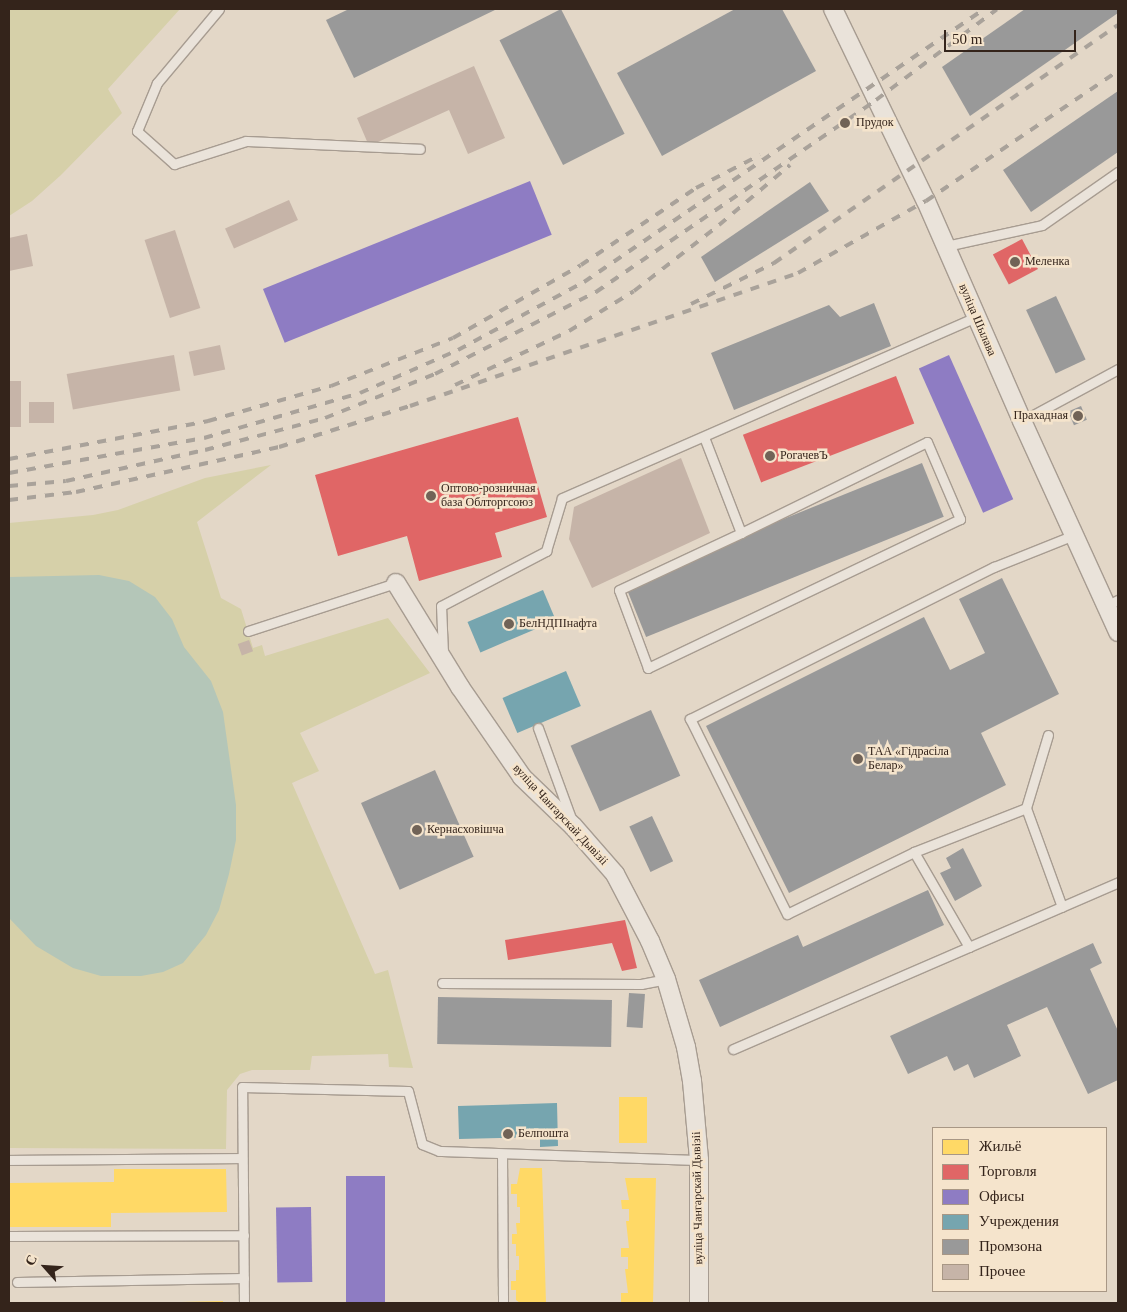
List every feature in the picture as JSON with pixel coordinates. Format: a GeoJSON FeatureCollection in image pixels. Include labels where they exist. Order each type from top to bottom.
{"type":"FeatureCollection","features":[{"type":"Feature","properties":{"kind":"street","name":"вуліца Шылава"},"geometry":{"type":"LineString","coordinates":[[833,9],[946,246],[1074,535],[1112,603],[1118,632]]}},
{"type":"Feature","properties":{"kind":"street","name":"вуліца Чангарскай Дывізіі"},"geometry":{"type":"LineString","coordinates":[[396,583],[522,777],[573,826],[615,874],[666,979],[686,1047],[699,1160],[699,1303]]}},
{"type":"Feature","properties":{"kind":"lane"},"geometry":{"type":"LineString","coordinates":[[219,9],[157,83],[137,130],[174,164],[246,141],[420,149]]}},
{"type":"Feature","properties":{"kind":"lane"},"geometry":{"type":"LineString","coordinates":[[946,246],[1042,225],[1118,172]]}},
{"type":"Feature","properties":{"kind":"lane"},"geometry":{"type":"LineString","coordinates":[[444,658],[441,606],[546,550],[562,498],[704,438],[976,317]]}},
{"type":"Feature","properties":{"kind":"lane"},"geometry":{"type":"LineString","coordinates":[[1022,421],[1118,369]]}},
{"type":"Feature","properties":{"kind":"lane"},"geometry":{"type":"LineString","coordinates":[[704,438],[741,533]]}},
{"type":"Feature","properties":{"kind":"lane"},"geometry":{"type":"LineString","coordinates":[[927,442],[960,519],[648,668],[619,590],[741,533],[927,442]]}},
{"type":"Feature","properties":{"kind":"lane"},"geometry":{"type":"LineString","coordinates":[[1026,808],[914,852],[787,914],[690,719],[994,567],[1074,535]]}},
{"type":"Feature","properties":{"kind":"lane"},"geometry":{"type":"LineString","coordinates":[[248,631],[396,583]]}},
{"type":"Feature","properties":{"kind":"lane"},"geometry":{"type":"LineString","coordinates":[[538,728],[573,826]]}},
{"type":"Feature","properties":{"kind":"lane"},"geometry":{"type":"LineString","coordinates":[[1048,735],[1026,808],[1062,907]]}},
{"type":"Feature","properties":{"kind":"lane"},"geometry":{"type":"LineString","coordinates":[[914,852],[969,947]]}},
{"type":"Feature","properties":{"kind":"lane"},"geometry":{"type":"LineString","coordinates":[[733,1049],[1118,882]]}},
{"type":"Feature","properties":{"kind":"lane"},"geometry":{"type":"LineString","coordinates":[[442,983],[641,984],[666,979]]}},
{"type":"Feature","properties":{"kind":"lane"},"geometry":{"type":"LineString","coordinates":[[244,1303],[242,1087],[408,1091],[422,1144],[439,1151],[699,1160]]}},
{"type":"Feature","properties":{"kind":"lane"},"geometry":{"type":"LineString","coordinates":[[502,1154],[503,1303]]}},
{"type":"Feature","properties":{"kind":"lane"},"geometry":{"type":"LineString","coordinates":[[9,1160],[242,1158]]}},
{"type":"Feature","properties":{"kind":"lane"},"geometry":{"type":"LineString","coordinates":[[9,1236],[244,1235]]}},
{"type":"Feature","properties":{"kind":"lane"},"geometry":{"type":"LineString","coordinates":[[17,1282],[244,1278]]}},
{"type":"Feature","properties":{"kind":"shaded area"},"geometry":{"type":"Polygon","coordinates":[[[9,9],[180,9],[108,89],[122,113],[61,175],[32,201],[9,216],[9,9]]]}},
{"type":"Feature","properties":{"kind":"shaded area"},"geometry":{"type":"Polygon","coordinates":[[[271,465],[197,522],[221,598],[241,609],[253,648],[262,645],[265,656],[388,618],[430,673],[300,733],[319,771],[292,783],[375,974],[388,970],[413,1068],[389,1067],[388,1054],[312,1056],[310,1070],[252,1070],[240,1074],[227,1090],[226,1149],[9,1148],[9,523],[93,515],[118,510],[205,478],[271,465]]]}},
{"type":"Feature","properties":{"kind":"shaded area"},"geometry":{"type":"Polygon","coordinates":[[[99,575],[129,581],[155,597],[172,619],[184,647],[211,681],[223,712],[236,805],[236,840],[229,874],[219,910],[206,935],[183,963],[163,972],[141,976],[101,976],[73,968],[36,946],[9,918],[9,577],[99,575]]]}},
{"type":"Feature","properties":{"kind":"building: Жильё"},"geometry":{"type":"Polygon","coordinates":[[[619,1097],[647,1097],[647,1143],[619,1143],[619,1097]]]}},
{"type":"Feature","properties":{"kind":"building: Жильё"},"geometry":{"type":"Polygon","coordinates":[[[520,1168],[542,1168],[546,1303],[520,1303],[516,1300],[516,1290],[511,1290],[511,1281],[516,1281],[516,1270],[519,1270],[519,1256],[516,1256],[516,1244],[512,1244],[512,1234],[517,1234],[516,1223],[520,1223],[520,1207],[517,1207],[517,1194],[511,1194],[511,1184],[517,1184],[520,1168]]]}},
{"type":"Feature","properties":{"kind":"building: Жильё"},"geometry":{"type":"Polygon","coordinates":[[[114,1169],[226,1169],[227,1212],[111,1213],[111,1227],[9,1227],[9,1183],[114,1182],[114,1169]]]}},
{"type":"Feature","properties":{"kind":"building: Жильё"},"geometry":{"type":"Polygon","coordinates":[[[625,1178],[656,1178],[653,1303],[621,1303],[621,1293],[628,1293],[625,1269],[628,1269],[628,1257],[621,1257],[621,1248],[629,1248],[626,1221],[629,1221],[629,1209],[622,1209],[621,1200],[629,1200],[625,1178]]]}},
{"type":"Feature","properties":{"kind":"building: Жильё"},"geometry":{"type":"Polygon","coordinates":[[[223,1301],[223,1303],[181,1303],[181,1302],[223,1301]]]}},
{"type":"Feature","properties":{"kind":"building: Торговля","name":"Меленка"},"geometry":{"type":"Polygon","coordinates":[[[1022,239],[1038,269],[1009,285],[993,254],[1022,239]]]}},
{"type":"Feature","properties":{"kind":"building: Торговля"},"geometry":{"type":"Polygon","coordinates":[[[896,376],[914,424],[761,482],[743,435],[896,376]]]}},
{"type":"Feature","properties":{"kind":"building: Торговля","name":"Оптово-розничная база Облторгсоюз"},"geometry":{"type":"Polygon","coordinates":[[[518,417],[547,517],[495,533],[502,557],[419,581],[407,536],[338,556],[315,475],[518,417]]]}},
{"type":"Feature","properties":{"kind":"building: Торговля"},"geometry":{"type":"Polygon","coordinates":[[[625,920],[637,968],[622,971],[612,943],[508,960],[505,940],[625,920]]]}},
{"type":"Feature","properties":{"kind":"building: Офисы"},"geometry":{"type":"Polygon","coordinates":[[[530,181],[552,235],[285,343],[263,289],[530,181]]]}},
{"type":"Feature","properties":{"kind":"building: Офисы"},"geometry":{"type":"Polygon","coordinates":[[[949,355],[1013,499],[983,513],[919,368],[949,355]]]}},
{"type":"Feature","properties":{"kind":"building: Офисы"},"geometry":{"type":"Polygon","coordinates":[[[346,1176],[385,1176],[385,1303],[346,1303],[346,1176]]]}},
{"type":"Feature","properties":{"kind":"building: Офисы"},"geometry":{"type":"Polygon","coordinates":[[[311,1207],[312,1282],[277,1283],[276,1208],[311,1207]]]}},
{"type":"Feature","properties":{"kind":"building: Учреждения"},"geometry":{"type":"Polygon","coordinates":[[[543,590],[556,620],[480,652],[468,622],[543,590]]]}},
{"type":"Feature","properties":{"kind":"building: Учреждения"},"geometry":{"type":"Polygon","coordinates":[[[566,671],[581,706],[517,733],[502,698],[566,671]]]}},
{"type":"Feature","properties":{"kind":"building: Учреждения"},"geometry":{"type":"Polygon","coordinates":[[[557,1103],[558,1146],[540,1147],[540,1137],[459,1139],[458,1106],[557,1103]]]}},
{"type":"Feature","properties":{"kind":"building: Промзона"},"geometry":{"type":"Polygon","coordinates":[[[349,9],[497,9],[354,78],[326,20],[349,9]]]}},
{"type":"Feature","properties":{"kind":"building: Промзона"},"geometry":{"type":"Polygon","coordinates":[[[561,9],[625,134],[563,165],[500,40],[561,9]]]}},
{"type":"Feature","properties":{"kind":"building: Промзона"},"geometry":{"type":"Polygon","coordinates":[[[735,9],[782,9],[816,71],[662,156],[617,73],[735,9]]]}},
{"type":"Feature","properties":{"kind":"building: Промзона"},"geometry":{"type":"Polygon","coordinates":[[[1025,9],[1118,9],[1118,13],[970,116],[942,67],[1025,9]]]}},
{"type":"Feature","properties":{"kind":"building: Промзона"},"geometry":{"type":"Polygon","coordinates":[[[1118,91],[1118,152],[1031,212],[1003,170],[1118,91]]]}},
{"type":"Feature","properties":{"kind":"building: Промзона"},"geometry":{"type":"Polygon","coordinates":[[[810,182],[829,211],[715,282],[701,257],[810,182]]]}},
{"type":"Feature","properties":{"kind":"building: Промзона"},"geometry":{"type":"Polygon","coordinates":[[[1056,296],[1086,359],[1056,373],[1026,310],[1056,296]]]}},
{"type":"Feature","properties":{"kind":"building: Промзона"},"geometry":{"type":"Polygon","coordinates":[[[874,303],[891,346],[734,410],[711,353],[829,305],[840,317],[874,303]]]}},
{"type":"Feature","properties":{"kind":"building: Промзона","name":"Прахадная"},"geometry":{"type":"Polygon","coordinates":[[[1081,406],[1087,420],[1074,425],[1068,411],[1081,406]]]}},
{"type":"Feature","properties":{"kind":"building: Промзона"},"geometry":{"type":"Polygon","coordinates":[[[922,463],[944,517],[646,637],[624,583],[922,463]]]}},
{"type":"Feature","properties":{"kind":"building: Промзона","name":"ТАА «Гідрасіла Белар»"},"geometry":{"type":"Polygon","coordinates":[[[1002,578],[1059,694],[981,733],[1006,785],[789,893],[706,726],[924,617],[950,670],[985,653],[959,599],[1002,578]]]}},
{"type":"Feature","properties":{"kind":"building: Промзона"},"geometry":{"type":"Polygon","coordinates":[[[651,710],[680,776],[600,812],[571,746],[651,710]]]}},
{"type":"Feature","properties":{"kind":"building: Промзона","name":"Кернасховішча"},"geometry":{"type":"Polygon","coordinates":[[[435,770],[474,857],[400,890],[361,803],[435,770]]]}},
{"type":"Feature","properties":{"kind":"building: Промзона"},"geometry":{"type":"Polygon","coordinates":[[[652,816],[673,861],[650,872],[629,827],[652,816]]]}},
{"type":"Feature","properties":{"kind":"building: Промзона"},"geometry":{"type":"Polygon","coordinates":[[[963,848],[982,886],[955,901],[940,873],[951,868],[946,858],[963,848]]]}},
{"type":"Feature","properties":{"kind":"building: Промзона"},"geometry":{"type":"Polygon","coordinates":[[[928,890],[944,925],[720,1027],[699,980],[798,935],[803,947],[928,890]]]}},
{"type":"Feature","properties":{"kind":"building: Промзона"},"geometry":{"type":"Polygon","coordinates":[[[1093,943],[1102,963],[1090,969],[1118,1031],[1118,1080],[1088,1094],[1047,1007],[1007,1025],[1021,1056],[974,1078],[968,1064],[954,1071],[947,1056],[908,1074],[890,1036],[1093,943]]]}},
{"type":"Feature","properties":{"kind":"building: Промзона"},"geometry":{"type":"Polygon","coordinates":[[[629,993],[645,994],[643,1028],[627,1027],[629,993]]]}},
{"type":"Feature","properties":{"kind":"building: Промзона"},"geometry":{"type":"Polygon","coordinates":[[[438,997],[612,1000],[611,1047],[437,1044],[438,997]]]}},
{"type":"Feature","properties":{"kind":"building: Прочее"},"geometry":{"type":"Polygon","coordinates":[[[474,66],[505,138],[468,154],[449,110],[369,146],[357,118],[474,66]]]}},
{"type":"Feature","properties":{"kind":"building: Прочее"},"geometry":{"type":"Polygon","coordinates":[[[289,200],[298,220],[234,249],[225,228],[289,200]]]}},
{"type":"Feature","properties":{"kind":"building: Прочее"},"geometry":{"type":"Polygon","coordinates":[[[175,230],[200,308],[170,318],[145,240],[175,230]]]}},
{"type":"Feature","properties":{"kind":"building: Прочее"},"geometry":{"type":"Polygon","coordinates":[[[27,234],[33,266],[9,271],[9,238],[27,234]]]}},
{"type":"Feature","properties":{"kind":"building: Прочее"},"geometry":{"type":"Polygon","coordinates":[[[220,345],[225,369],[194,376],[189,352],[220,345]]]}},
{"type":"Feature","properties":{"kind":"building: Прочее"},"geometry":{"type":"Polygon","coordinates":[[[174,355],[180,390],[73,409],[67,374],[174,355]]]}},
{"type":"Feature","properties":{"kind":"building: Прочее"},"geometry":{"type":"Polygon","coordinates":[[[9,381],[21,381],[21,427],[9,427],[9,381]]]}},
{"type":"Feature","properties":{"kind":"building: Прочее"},"geometry":{"type":"Polygon","coordinates":[[[29,402],[54,402],[54,423],[29,423],[29,402]]]}},
{"type":"Feature","properties":{"kind":"building: Прочее"},"geometry":{"type":"Polygon","coordinates":[[[681,458],[710,533],[592,588],[569,539],[574,507],[681,458]]]}},
{"type":"Feature","properties":{"kind":"building: Прочее"},"geometry":{"type":"Polygon","coordinates":[[[249,640],[253,651],[242,655],[238,644],[249,640]]]}},
{"type":"Feature","properties":{"kind":"railway"},"geometry":{"type":"LineString","coordinates":[[9,473],[204,438],[360,393],[458,350],[584,282],[984,9]]}},
{"type":"Feature","properties":{"kind":"railway"},"geometry":{"type":"LineString","coordinates":[[9,486],[66,481],[205,450],[325,418],[435,374],[596,292],[876,100],[997,9]]}},
{"type":"Feature","properties":{"kind":"railway"},"geometry":{"type":"LineString","coordinates":[[691,304],[774,263],[1118,25]]}},
{"type":"Feature","properties":{"kind":"railway"},"geometry":{"type":"LineString","coordinates":[[9,500],[76,492],[279,447],[410,406],[798,273],[926,201],[1118,71]]}},
{"type":"Feature","properties":{"kind":"railway"},"geometry":{"type":"LineString","coordinates":[[9,459],[208,421],[331,386],[453,338],[581,265],[696,188],[760,155]]}},
{"type":"Feature","properties":{"kind":"railway"},"geometry":{"type":"LineString","coordinates":[[455,385],[569,331],[634,291],[719,225],[790,165]]}},
{"type":"Feature","properties":{"kind":"place","name":"Прудок"},"geometry":{"type":"Point","coordinates":[845,123]}},
{"type":"Feature","properties":{"kind":"place","name":"Меленка"},"geometry":{"type":"Point","coordinates":[1015,262]}},
{"type":"Feature","properties":{"kind":"place","name":"Прахадная"},"geometry":{"type":"Point","coordinates":[1078,416]}},
{"type":"Feature","properties":{"kind":"place","name":"РогачевЪ"},"geometry":{"type":"Point","coordinates":[770,456]}},
{"type":"Feature","properties":{"kind":"place","name":"Оптово-розничная база Облторгсоюз"},"geometry":{"type":"Point","coordinates":[431,496]}},
{"type":"Feature","properties":{"kind":"place","name":"БелНДПІнафта"},"geometry":{"type":"Point","coordinates":[509,624]}},
{"type":"Feature","properties":{"kind":"place","name":"ТАА «Гідрасіла Белар»"},"geometry":{"type":"Point","coordinates":[858,759]}},
{"type":"Feature","properties":{"kind":"place","name":"Кернасховішча"},"geometry":{"type":"Point","coordinates":[417,830]}},
{"type":"Feature","properties":{"kind":"place","name":"Белпошта"},"geometry":{"type":"Point","coordinates":[508,1134]}}]}
